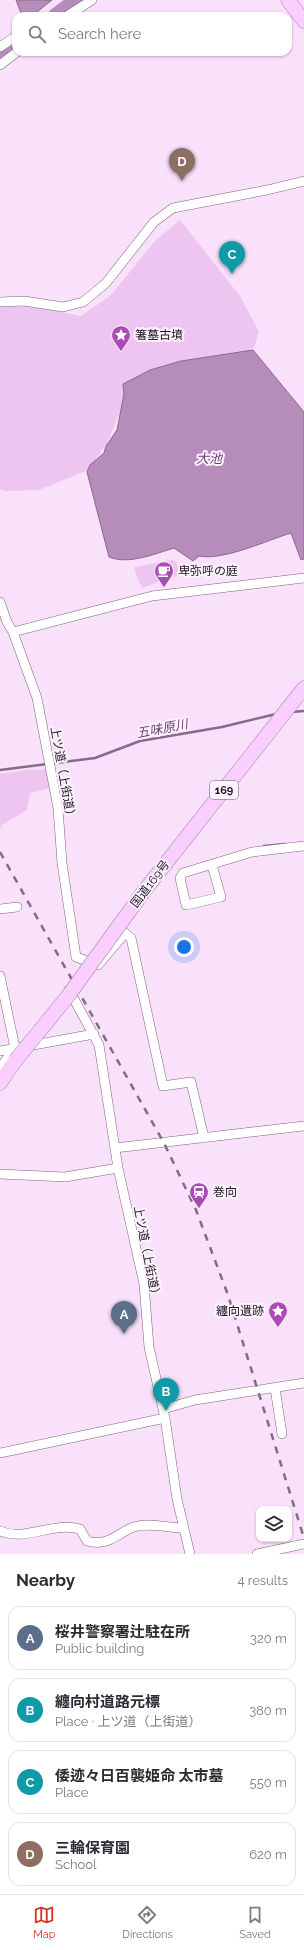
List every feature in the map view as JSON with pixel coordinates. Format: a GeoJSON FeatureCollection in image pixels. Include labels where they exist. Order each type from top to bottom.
{"type":"FeatureCollection","features":[{"type":"Feature","properties":{"kind":"highway"},"geometry":{"type":"LineString","coordinates":[[288,0],[304,21]]}},
{"type":"Feature","properties":{"kind":"highway","name":"国道169号"},"geometry":{"type":"LineString","coordinates":[[0,1083],[15,1055],[68,996],[144,891],[304,688]]}},
{"type":"Feature","properties":{"kind":"street"},"geometry":{"type":"LineString","coordinates":[[73,12],[92,0]]}},
{"type":"Feature","properties":{"kind":"street"},"geometry":{"type":"LineString","coordinates":[[0,47],[12,39]]}},
{"type":"Feature","properties":{"kind":"street"},"geometry":{"type":"LineString","coordinates":[[0,65],[12,56]]}},
{"type":"Feature","properties":{"kind":"street"},"geometry":{"type":"LineString","coordinates":[[0,302],[24,301],[63,307],[82,302],[106,283],[154,222],[173,208],[267,190],[304,181]]}},
{"type":"Feature","properties":{"kind":"street"},"geometry":{"type":"LineString","coordinates":[[13,632],[152,596],[304,578]]}},
{"type":"Feature","properties":{"kind":"street","name":"上ツ道（上街道）"},"geometry":{"type":"LineString","coordinates":[[0,602],[7,622],[13,632],[37,698],[57,800],[62,863],[76,957],[98,965],[125,932],[131,938],[163,1086],[191,1082],[204,1138]]}},
{"type":"Feature","properties":{"kind":"street"},"geometry":{"type":"LineString","coordinates":[[212,865],[221,897],[186,905],[180,878],[182,873],[252,852],[304,846]]}},
{"type":"Feature","properties":{"kind":"street"},"geometry":{"type":"LineString","coordinates":[[0,909],[17,907]]}},
{"type":"Feature","properties":{"kind":"street"},"geometry":{"type":"LineString","coordinates":[[0,976],[15,1055]]}},
{"type":"Feature","properties":{"kind":"street","name":"上ツ道（上街道）"},"geometry":{"type":"LineString","coordinates":[[67,986],[94,1034],[98,1045],[118,1168],[144,1284],[149,1346],[164,1414],[177,1499],[190,1554]]}},
{"type":"Feature","properties":{"kind":"street"},"geometry":{"type":"LineString","coordinates":[[0,1068],[15,1055],[94,1034]]}},
{"type":"Feature","properties":{"kind":"street"},"geometry":{"type":"LineString","coordinates":[[0,1051],[15,1055]]}},
{"type":"Feature","properties":{"kind":"street"},"geometry":{"type":"LineString","coordinates":[[115,1148],[304,1126]]}},
{"type":"Feature","properties":{"kind":"street"},"geometry":{"type":"LineString","coordinates":[[0,1174],[65,1177],[118,1168]]}},
{"type":"Feature","properties":{"kind":"street"},"geometry":{"type":"LineString","coordinates":[[0,1453],[164,1414],[194,1400],[304,1383]]}},
{"type":"Feature","properties":{"kind":"street"},"geometry":{"type":"LineString","coordinates":[[275,1388],[282,1434]]}},
{"type":"Feature","properties":{"kind":"street"},"geometry":{"type":"LineString","coordinates":[[0,1531],[18,1536],[52,1528],[72,1527],[80,1529],[87,1541],[93,1543],[105,1542],[139,1526],[184,1528]]}},
{"type":"Feature","properties":{"kind":"street"},"geometry":{"type":"LineString","coordinates":[[257,1554],[304,1544]]}},
{"type":"Feature","properties":{"kind":"shaded area","name":"箸墓古墳"},"geometry":{"type":"Polygon","coordinates":[[[180,220],[240,296],[259,332],[254,348],[230,356],[134,378],[107,443],[88,470],[39,490],[5,491],[0,489],[0,307],[31,306],[81,316],[110,296],[155,241],[180,220]]]}},
{"type":"Feature","properties":{"kind":"shaded area"},"geometry":{"type":"Polygon","coordinates":[[[172,560],[175,561],[182,574],[142,588],[135,572],[135,567],[172,560]]]}},
{"type":"Feature","properties":{"kind":"shaded area"},"geometry":{"type":"Polygon","coordinates":[[[47,769],[50,788],[30,793],[27,810],[2,825],[0,829],[0,774],[47,769]]]}},
{"type":"Feature","properties":{"kind":"water"},"geometry":{"type":"Polygon","coordinates":[[[16,0],[52,0],[37,12],[20,12],[16,0]]]}},
{"type":"Feature","properties":{"kind":"water","name":"大池"},"geometry":{"type":"Polygon","coordinates":[[[253,350],[304,412],[304,559],[301,560],[291,533],[233,553],[209,557],[199,556],[193,561],[174,548],[142,558],[125,560],[109,557],[87,472],[90,465],[104,453],[106,446],[117,430],[124,394],[123,384],[150,370],[181,361],[253,350]]]}},
{"type":"Feature","properties":{"kind":"waterway"},"geometry":{"type":"LineString","coordinates":[[60,12],[76,0]]}},
{"type":"Feature","properties":{"kind":"waterway"},"geometry":{"type":"LineString","coordinates":[[0,54],[12,47]]}},
{"type":"Feature","properties":{"kind":"waterway","name":"五味原川"},"geometry":{"type":"LineString","coordinates":[[291,712],[304,711]]}},
{"type":"Feature","properties":{"kind":"waterway","name":"五味原川"},"geometry":{"type":"LineString","coordinates":[[0,770],[95,758],[140,741],[222,727],[276,714]]}},
{"type":"Feature","properties":{"kind":"waterway"},"geometry":{"type":"LineString","coordinates":[[264,846],[285,844]]}},
{"type":"Feature","properties":{"kind":"railway"},"geometry":{"type":"LineString","coordinates":[[0,852],[164,1143],[196,1210],[228,1295],[304,1538]]}},
{"type":"Feature","properties":{"kind":"place","name":"三輪保育園"},"geometry":{"type":"Point","coordinates":[182,181]}},
{"type":"Feature","properties":{"kind":"place","name":"倭迹々日百襲姫命 太市墓"},"geometry":{"type":"Point","coordinates":[232,274]}},
{"type":"Feature","properties":{"kind":"place","name":"箸墓古墳"},"geometry":{"type":"Point","coordinates":[121,352]}},
{"type":"Feature","properties":{"kind":"place","name":"卑弥呼の庭"},"geometry":{"type":"Point","coordinates":[164,588]}},
{"type":"Feature","properties":{"kind":"place","name":"巻向"},"geometry":{"type":"Point","coordinates":[199,1209]}},
{"type":"Feature","properties":{"kind":"place","name":"纏向遺跡"},"geometry":{"type":"Point","coordinates":[278,1328]}},
{"type":"Feature","properties":{"kind":"place","name":"桜井警察署辻駐在所"},"geometry":{"type":"Point","coordinates":[124,1334]}},
{"type":"Feature","properties":{"kind":"place","name":"纏向村道路元標"},"geometry":{"type":"Point","coordinates":[166,1411]}}]}
